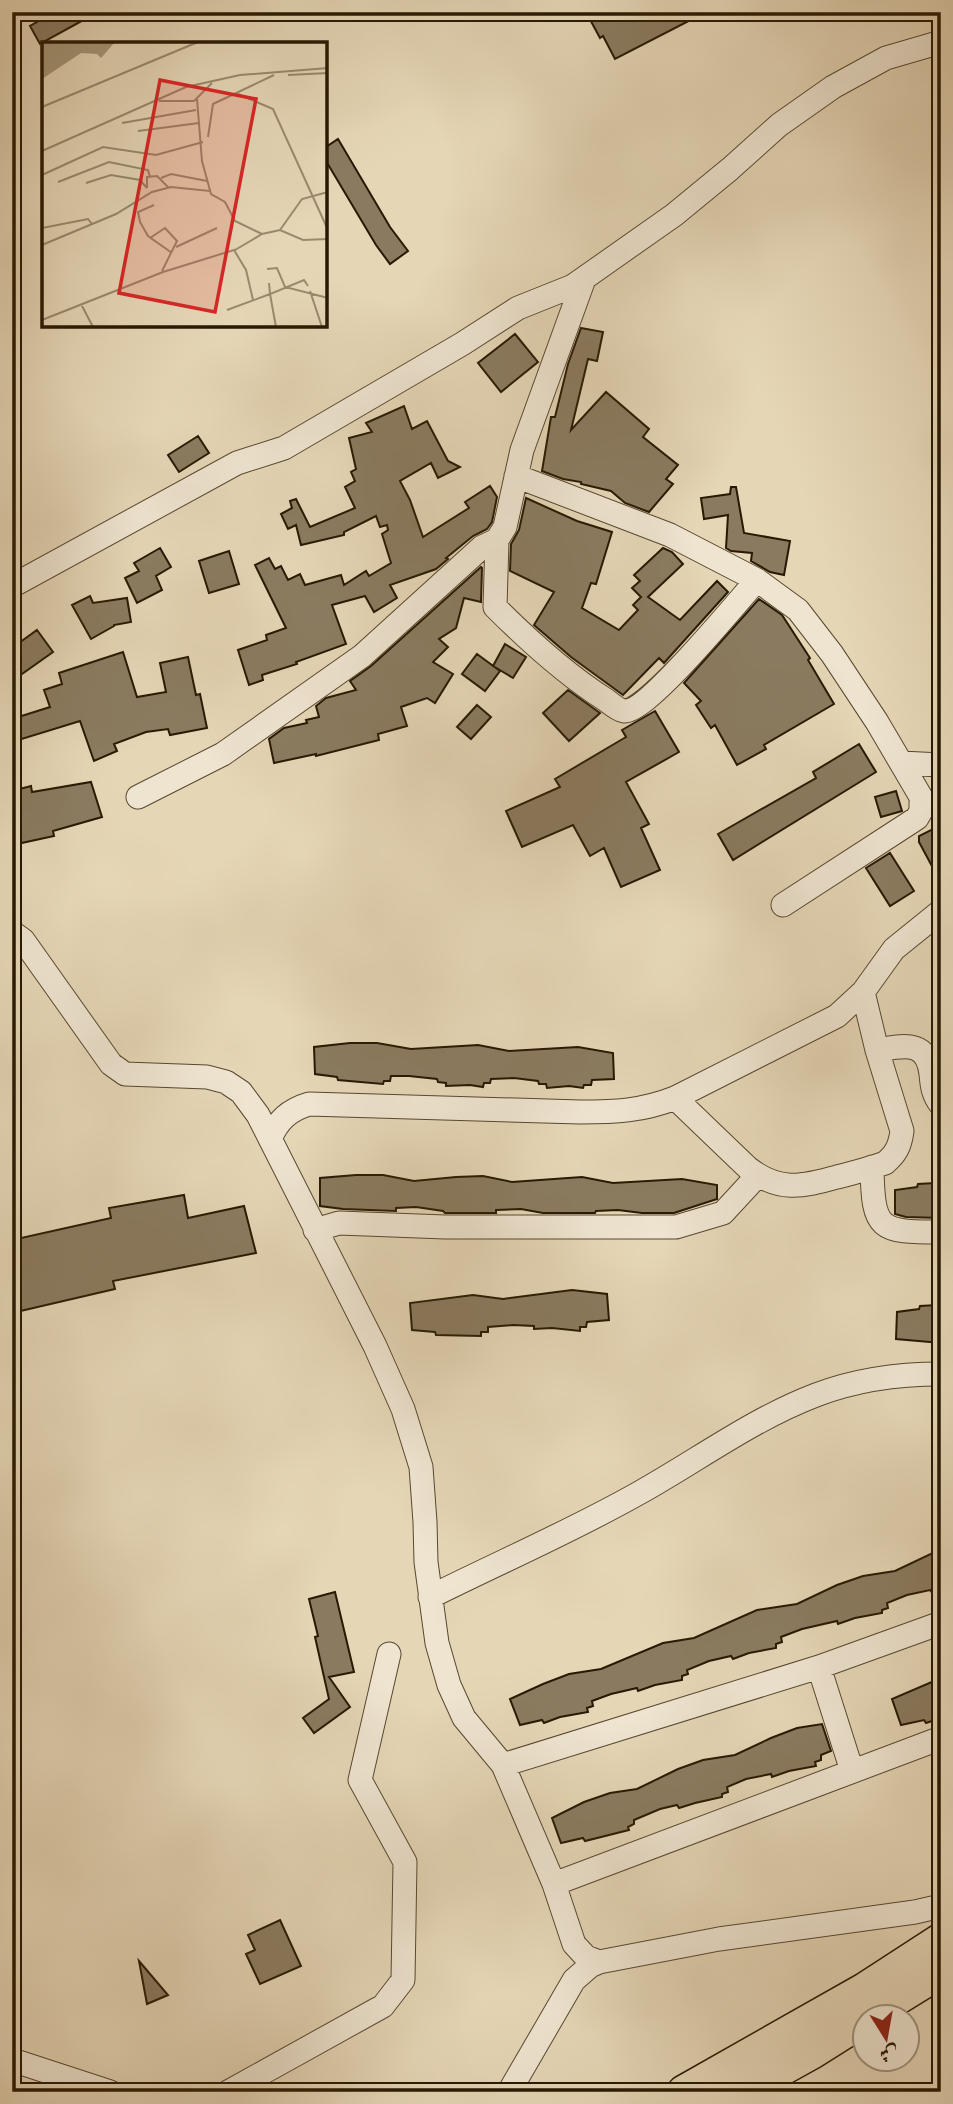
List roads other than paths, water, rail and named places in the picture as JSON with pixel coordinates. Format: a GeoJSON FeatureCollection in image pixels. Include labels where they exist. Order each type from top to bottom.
{"type":"FeatureCollection","features":[{"type":"Feature","properties":{"kind":"highway"},"geometry":{"type":"LineString","coordinates":[[684,2092],[864,1990],[941,1940]]}},
{"type":"Feature","properties":{"kind":"highway"},"geometry":{"type":"LineString","coordinates":[[891,2002],[941,1971]]}},
{"type":"Feature","properties":{"kind":"highway"},"geometry":{"type":"LineString","coordinates":[[740,2092],[852,2027]]}},
{"type":"Feature","properties":{"kind":"street"},"geometry":{"type":"LineString","coordinates":[[12,586],[237,463],[284,448],[462,344],[518,307],[561,292],[584,279],[706,190],[779,125],[833,87],[886,58],[941,42]]}},
{"type":"Feature","properties":{"kind":"street"},"geometry":{"type":"LineString","coordinates":[[584,279],[522,450],[505,527],[497,540],[495,607],[536,647],[590,690],[622,711],[632,710],[654,695],[757,580]]}},
{"type":"Feature","properties":{"kind":"street"},"geometry":{"type":"LineString","coordinates":[[516,476],[670,535],[757,580],[798,610],[877,722],[921,797],[923,804],[917,818],[783,905]]}},
{"type":"Feature","properties":{"kind":"street"},"geometry":{"type":"LineString","coordinates":[[138,797],[223,754],[352,664],[482,547],[497,540]]}},
{"type":"Feature","properties":{"kind":"street"},"geometry":{"type":"LineString","coordinates":[[901,763],[941,765]]}},
{"type":"Feature","properties":{"kind":"street"},"geometry":{"type":"LineString","coordinates":[[270,1139],[275,1126],[285,1116],[296,1108],[309,1104],[620,1112],[652,1107],[822,1026],[851,1005],[894,949],[941,911]]}},
{"type":"Feature","properties":{"kind":"street"},"geometry":{"type":"LineString","coordinates":[[12,932],[23,940],[111,1064],[125,1074],[207,1077],[226,1082],[241,1092],[258,1115],[375,1346],[403,1409],[421,1467],[430,1597],[437,1643],[449,1685],[464,1718],[503,1765],[554,1884],[574,1944],[586,1957],[599,1962]]}},
{"type":"Feature","properties":{"kind":"street"},"geometry":{"type":"LineString","coordinates":[[675,1098],[758,1175],[781,1185],[806,1185],[885,1163],[894,1155],[900,1144],[902,1131],[877,1050],[863,992]]}},
{"type":"Feature","properties":{"kind":"street"},"geometry":{"type":"LineString","coordinates":[[877,1050],[913,1046],[922,1051],[929,1060],[933,1093],[941,1105]]}},
{"type":"Feature","properties":{"kind":"street"},"geometry":{"type":"LineString","coordinates":[[872,1167],[873,1205],[882,1222],[898,1231],[941,1232]]}},
{"type":"Feature","properties":{"kind":"street"},"geometry":{"type":"LineString","coordinates":[[315,1230],[339,1223],[445,1227],[676,1227],[723,1213],[758,1175]]}},
{"type":"Feature","properties":{"kind":"street"},"geometry":{"type":"LineString","coordinates":[[430,1597],[638,1494],[784,1409],[817,1394],[886,1377],[941,1374]]}},
{"type":"Feature","properties":{"kind":"street"},"geometry":{"type":"LineString","coordinates":[[503,1765],[819,1667],[941,1623]]}},
{"type":"Feature","properties":{"kind":"street"},"geometry":{"type":"LineString","coordinates":[[229,2092],[383,2006],[404,1980],[405,1862],[360,1780],[389,1654]]}},
{"type":"Feature","properties":{"kind":"street"},"geometry":{"type":"LineString","coordinates":[[819,1667],[852,1772]]}},
{"type":"Feature","properties":{"kind":"street"},"geometry":{"type":"LineString","coordinates":[[554,1884],[941,1738]]}},
{"type":"Feature","properties":{"kind":"street"},"geometry":{"type":"LineString","coordinates":[[509,2092],[568,1989],[581,1973],[599,1962],[719,1939],[915,1912],[941,1906]]}},
{"type":"Feature","properties":{"kind":"street"},"geometry":{"type":"LineString","coordinates":[[568,1989],[574,1944]]}},
{"type":"Feature","properties":{"kind":"street"},"geometry":{"type":"LineString","coordinates":[[12,2060],[110,2092]]}}]}
